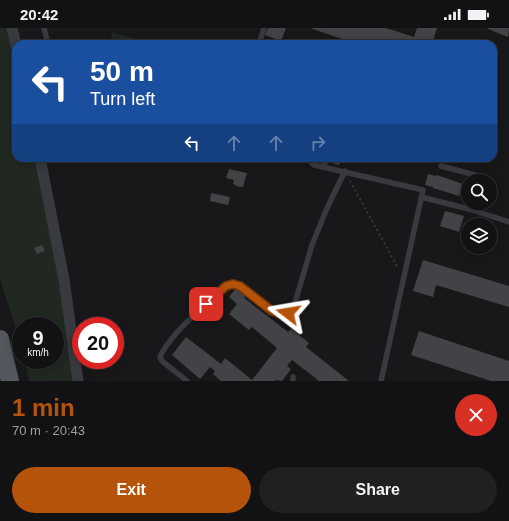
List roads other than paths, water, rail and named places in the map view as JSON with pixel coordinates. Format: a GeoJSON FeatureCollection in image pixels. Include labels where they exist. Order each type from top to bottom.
{"type":"FeatureCollection","features":[{"type":"Feature","properties":{"kind":"main road"},"geometry":{"type":"LineString","coordinates":[[0,339],[10,381]]}},
{"type":"Feature","properties":{"kind":"street"},"geometry":{"type":"LineString","coordinates":[[12,28],[15,40]]}},
{"type":"Feature","properties":{"kind":"street"},"geometry":{"type":"LineString","coordinates":[[41,162],[64,280],[78,381]]}},
{"type":"Feature","properties":{"kind":"lane"},"geometry":{"type":"LineString","coordinates":[[44,28],[47,40]]}},
{"type":"Feature","properties":{"kind":"lane"},"geometry":{"type":"LineString","coordinates":[[260,40],[264,28]]}},
{"type":"Feature","properties":{"kind":"lane"},"geometry":{"type":"LineString","coordinates":[[311,162],[314,165],[423,190],[381,381]]}},
{"type":"Feature","properties":{"kind":"lane"},"geometry":{"type":"LineString","coordinates":[[441,166],[471,174]]}},
{"type":"Feature","properties":{"kind":"lane"},"geometry":{"type":"LineString","coordinates":[[188,381],[162,361],[160,357],[163,349],[183,326],[226,286],[233,284],[240,286],[272,311],[284,315],[294,306],[312,245],[327,208],[345,171]]}},
{"type":"Feature","properties":{"kind":"lane"},"geometry":{"type":"LineString","coordinates":[[421,197],[461,204]]}},
{"type":"Feature","properties":{"kind":"lane"},"geometry":{"type":"LineString","coordinates":[[480,210],[509,222]]}}]}
